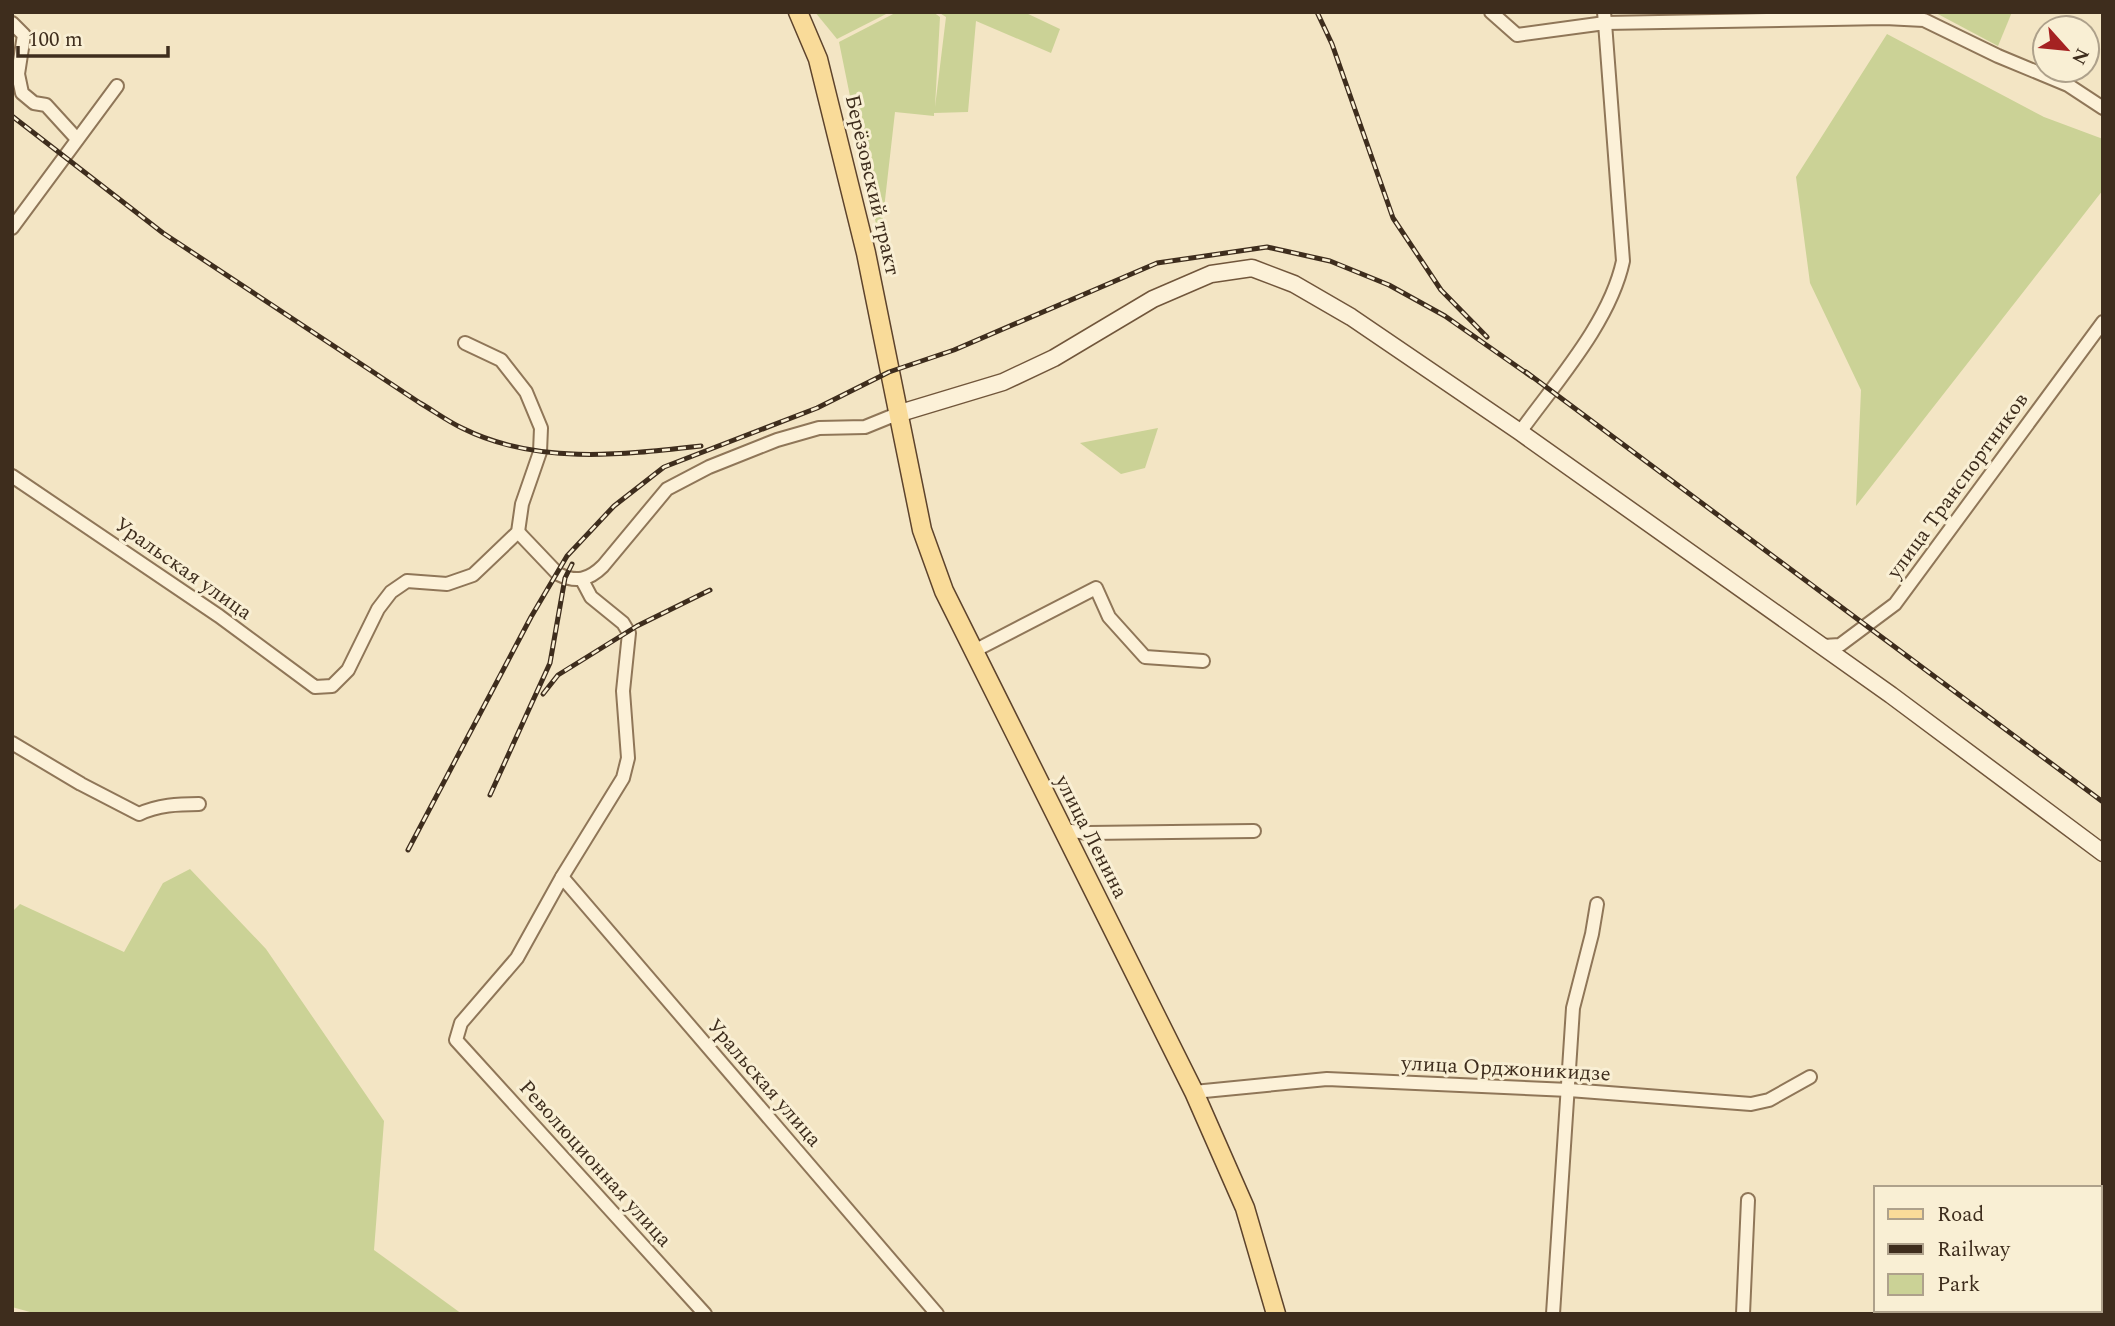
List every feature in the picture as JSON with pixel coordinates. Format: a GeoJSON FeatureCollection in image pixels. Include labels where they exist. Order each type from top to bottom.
{"type":"FeatureCollection","features":[{"type":"Feature","properties":{"kind":"main road","name":"Берёзовский тракт"},"geometry":{"type":"LineString","coordinates":[[798,12],[818,59],[866,253],[889,372]]}},
{"type":"Feature","properties":{"kind":"main road","name":"улица Ленина"},"geometry":{"type":"LineString","coordinates":[[889,372],[922,530],[944,591],[1194,1092],[1245,1208],[1276,1314]]}},
{"type":"Feature","properties":{"kind":"street"},"geometry":{"type":"LineString","coordinates":[[1491,12],[1517,35],[1604,18],[1924,20],[1998,56],[2068,85],[2103,108]]}},
{"type":"Feature","properties":{"kind":"street"},"geometry":{"type":"LineString","coordinates":[[1520,432],[1594,329],[1612,296],[1623,261],[1604,18]]}},
{"type":"Feature","properties":{"kind":"street"},"geometry":{"type":"LineString","coordinates":[[12,23],[24,35],[18,74],[23,93],[34,103],[46,106],[77,139]]}},
{"type":"Feature","properties":{"kind":"street"},"geometry":{"type":"LineString","coordinates":[[12,228],[117,86]]}},
{"type":"Feature","properties":{"kind":"street"},"geometry":{"type":"LineString","coordinates":[[465,343],[501,360],[526,393],[541,428],[540,452],[522,504],[518,532],[558,574],[565,578],[582,580],[604,566],[667,489],[709,467],[777,440],[819,428],[865,427],[897,414],[1003,382],[1054,358],[1153,299],[1211,274],[1252,268],[1294,284],[1351,317],[1520,432],[1823,646],[2103,853]]}},
{"type":"Feature","properties":{"kind":"street","name":"улица Транспортников"},"geometry":{"type":"LineString","coordinates":[[1823,646],[1840,645],[1895,604],[2103,322]]}},
{"type":"Feature","properties":{"kind":"street","name":"Уральская улица"},"geometry":{"type":"LineString","coordinates":[[12,476],[219,616],[315,687],[332,686],[348,670],[379,609],[391,592],[407,581],[447,584],[473,575],[518,532]]}},
{"type":"Feature","properties":{"kind":"street"},"geometry":{"type":"LineString","coordinates":[[562,877],[623,778],[628,758],[623,691],[629,633],[623,623],[591,597],[582,580]]}},
{"type":"Feature","properties":{"kind":"street"},"geometry":{"type":"LineString","coordinates":[[974,651],[1096,588],[1109,617],[1144,657],[1203,661]]}},
{"type":"Feature","properties":{"kind":"street"},"geometry":{"type":"LineString","coordinates":[[12,743],[81,784],[139,814],[176,804],[200,804]]}},
{"type":"Feature","properties":{"kind":"street"},"geometry":{"type":"LineString","coordinates":[[1062,830],[1089,833],[1254,831]]}},
{"type":"Feature","properties":{"kind":"street","name":"Уральская улица"},"geometry":{"type":"LineString","coordinates":[[562,877],[937,1314]]}},
{"type":"Feature","properties":{"kind":"street","name":"Революционная улица"},"geometry":{"type":"LineString","coordinates":[[562,877],[517,958],[461,1023],[456,1040],[705,1314]]}},
{"type":"Feature","properties":{"kind":"street"},"geometry":{"type":"LineString","coordinates":[[1553,1314],[1573,1008],[1597,904]]}},
{"type":"Feature","properties":{"kind":"street","name":"улица Орджоникидзе"},"geometry":{"type":"LineString","coordinates":[[1194,1092],[1327,1079],[1569,1090],[1751,1104],[1769,1101],[1810,1077]]}},
{"type":"Feature","properties":{"kind":"street"},"geometry":{"type":"LineString","coordinates":[[1743,1314],[1748,1200]]}},
{"type":"Feature","properties":{"kind":"green space"},"geometry":{"type":"Polygon","coordinates":[[[815,12],[890,12],[837,39],[815,12]]]}},
{"type":"Feature","properties":{"kind":"green space"},"geometry":{"type":"Polygon","coordinates":[[[897,12],[933,12],[940,17],[935,107],[946,17],[938,12],[1024,12],[1060,29],[1051,53],[976,21],[968,112],[934,113],[934,116],[895,112],[880,244],[839,42],[897,12]]]}},
{"type":"Feature","properties":{"kind":"green space"},"geometry":{"type":"Polygon","coordinates":[[[1934,12],[2012,12],[1998,46],[1934,12]]]}},
{"type":"Feature","properties":{"kind":"green space"},"geometry":{"type":"Polygon","coordinates":[[[1887,34],[2044,117],[2103,139],[2103,190],[1856,506],[1861,390],[1810,283],[1796,177],[1887,34]]]}},
{"type":"Feature","properties":{"kind":"green space"},"geometry":{"type":"Polygon","coordinates":[[[1158,428],[1145,468],[1121,474],[1080,443],[1158,428]]]}},
{"type":"Feature","properties":{"kind":"green space"},"geometry":{"type":"Polygon","coordinates":[[[190,869],[266,949],[384,1121],[374,1250],[462,1314],[37,1314],[12,1307],[12,912],[20,904],[124,952],[163,883],[190,869]]]}},
{"type":"Feature","properties":{"kind":"railway"},"geometry":{"type":"LineString","coordinates":[[1317,12],[1332,44],[1393,218],[1441,290],[1487,337]]}},
{"type":"Feature","properties":{"kind":"railway"},"geometry":{"type":"LineString","coordinates":[[12,116],[163,233],[462,428],[490,440],[549,452],[610,454],[701,446]]}},
{"type":"Feature","properties":{"kind":"railway"},"geometry":{"type":"LineString","coordinates":[[408,850],[531,617],[567,556],[614,506],[664,467],[817,408],[889,372],[954,350],[1157,263],[1267,247],[1330,261],[1389,285],[1445,316],[1532,377]]}},
{"type":"Feature","properties":{"kind":"railway"},"geometry":{"type":"LineString","coordinates":[[1526,372],[2103,802]]}},
{"type":"Feature","properties":{"kind":"railway"},"geometry":{"type":"LineString","coordinates":[[490,795],[550,663],[565,578],[572,564]]}},
{"type":"Feature","properties":{"kind":"railway"},"geometry":{"type":"LineString","coordinates":[[543,694],[558,675],[637,626],[710,590]]}}]}
